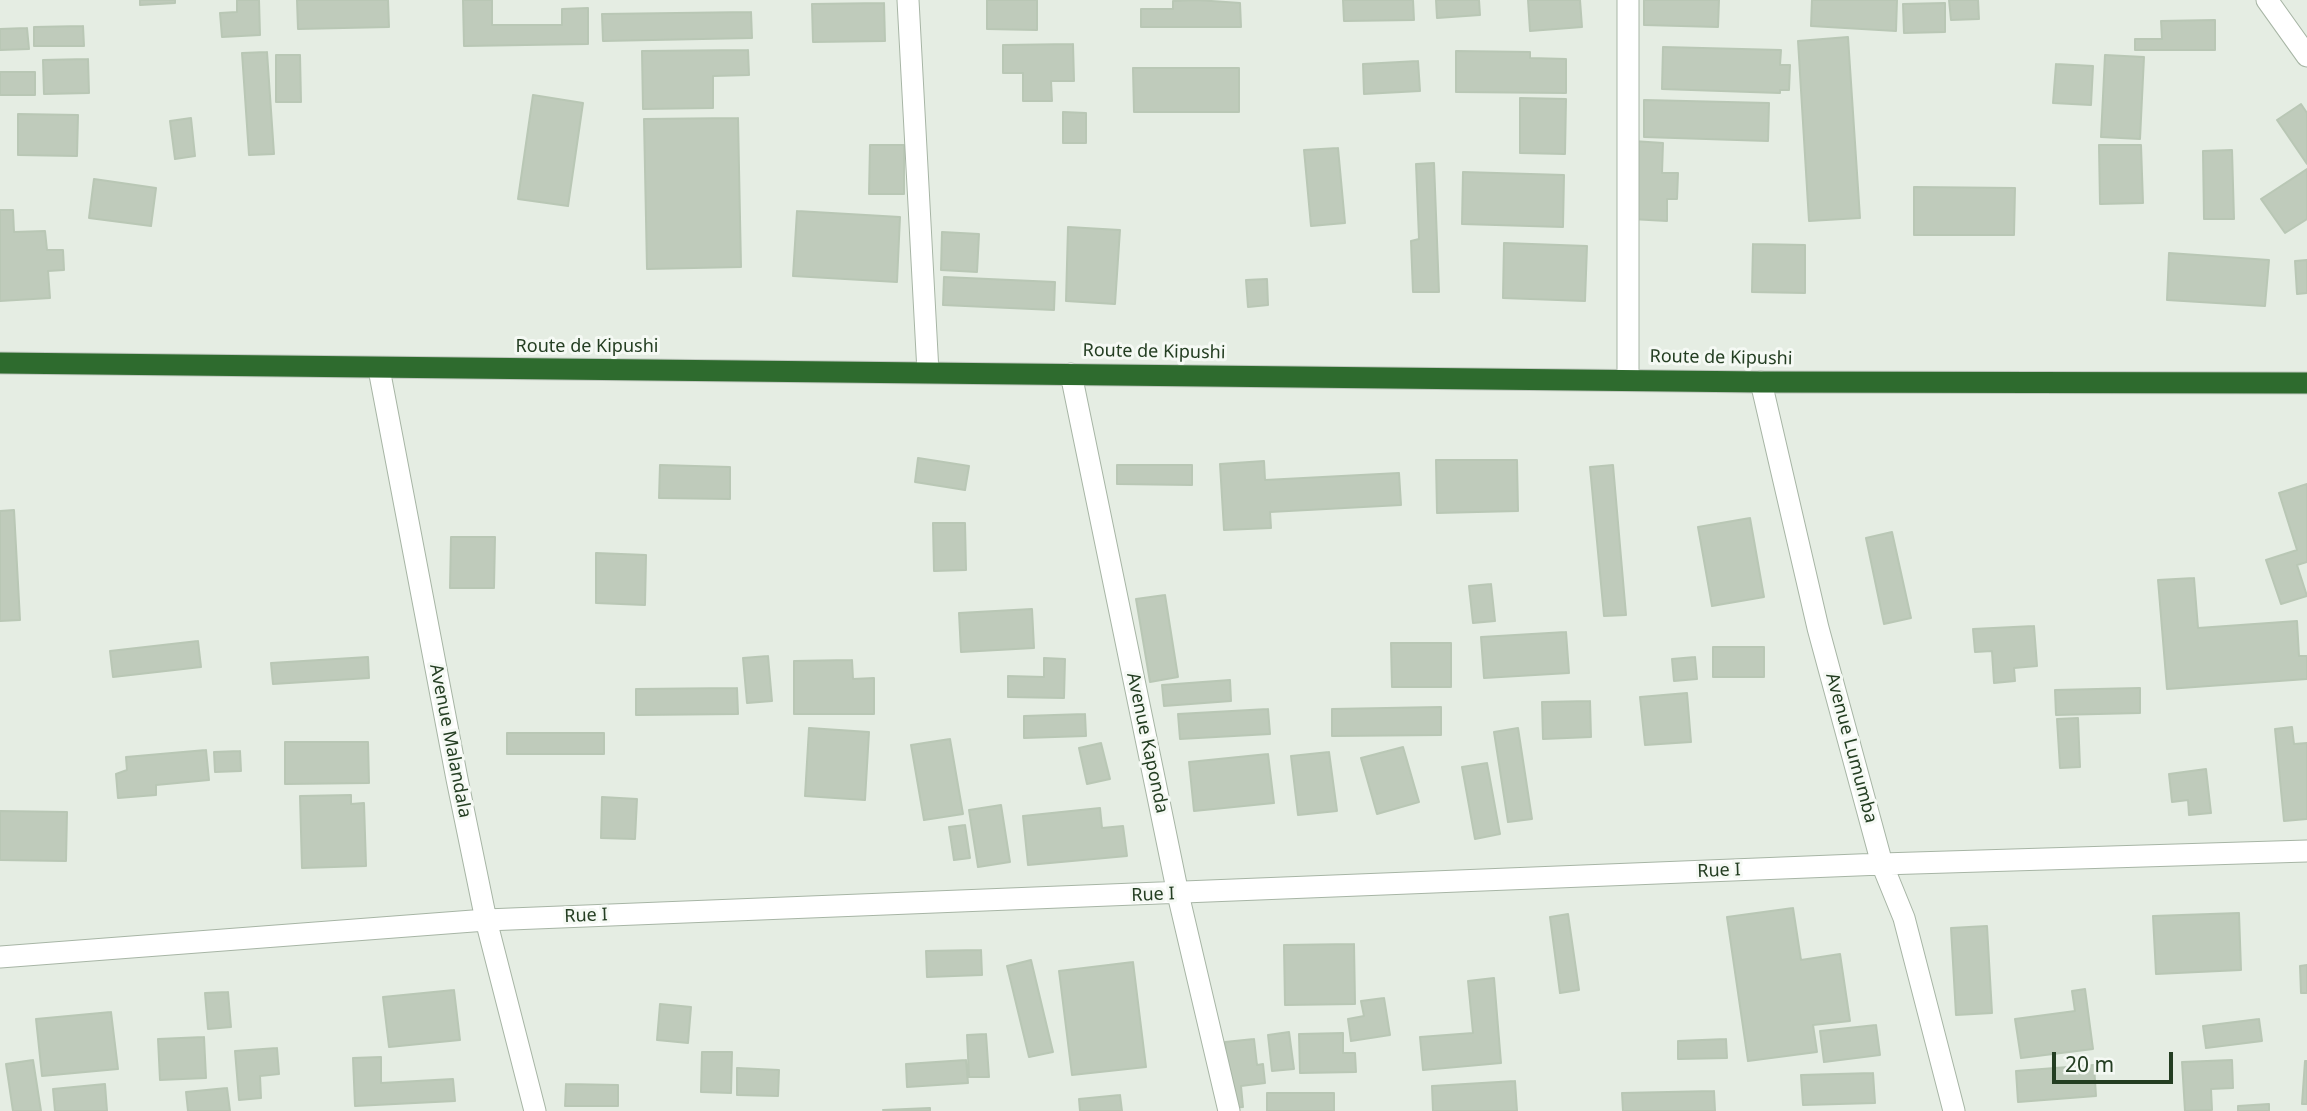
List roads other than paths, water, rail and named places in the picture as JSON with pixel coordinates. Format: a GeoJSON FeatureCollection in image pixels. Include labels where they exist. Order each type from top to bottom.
{"type":"FeatureCollection","features":[{"type":"Feature","properties":{"kind":"highway","name":"Route de Kipushi"},"geometry":{"type":"LineString","coordinates":[[0,363],[1761,382],[2307,383]]}},
{"type":"Feature","properties":{"kind":"street"},"geometry":{"type":"LineString","coordinates":[[908,0],[928,372]]}},
{"type":"Feature","properties":{"kind":"street"},"geometry":{"type":"LineString","coordinates":[[1628,0],[1628,379]]}},
{"type":"Feature","properties":{"kind":"street"},"geometry":{"type":"LineString","coordinates":[[2267,0],[2307,56]]}},
{"type":"Feature","properties":{"kind":"street","name":"Avenue Malandala"},"geometry":{"type":"LineString","coordinates":[[379,369],[486,920],[535,1111]]}},
{"type":"Feature","properties":{"kind":"street","name":"Avenue Kaponda"},"geometry":{"type":"LineString","coordinates":[[1071,374],[1178,894],[1229,1111]]}},
{"type":"Feature","properties":{"kind":"street","name":"Avenue Lumumba"},"geometry":{"type":"LineString","coordinates":[[1761,382],[1818,628],[1882,864],[1904,918],[1954,1111]]}},
{"type":"Feature","properties":{"kind":"street","name":"Rue I"},"geometry":{"type":"LineString","coordinates":[[0,957],[486,920],[1882,864],[2307,851]]}}]}
